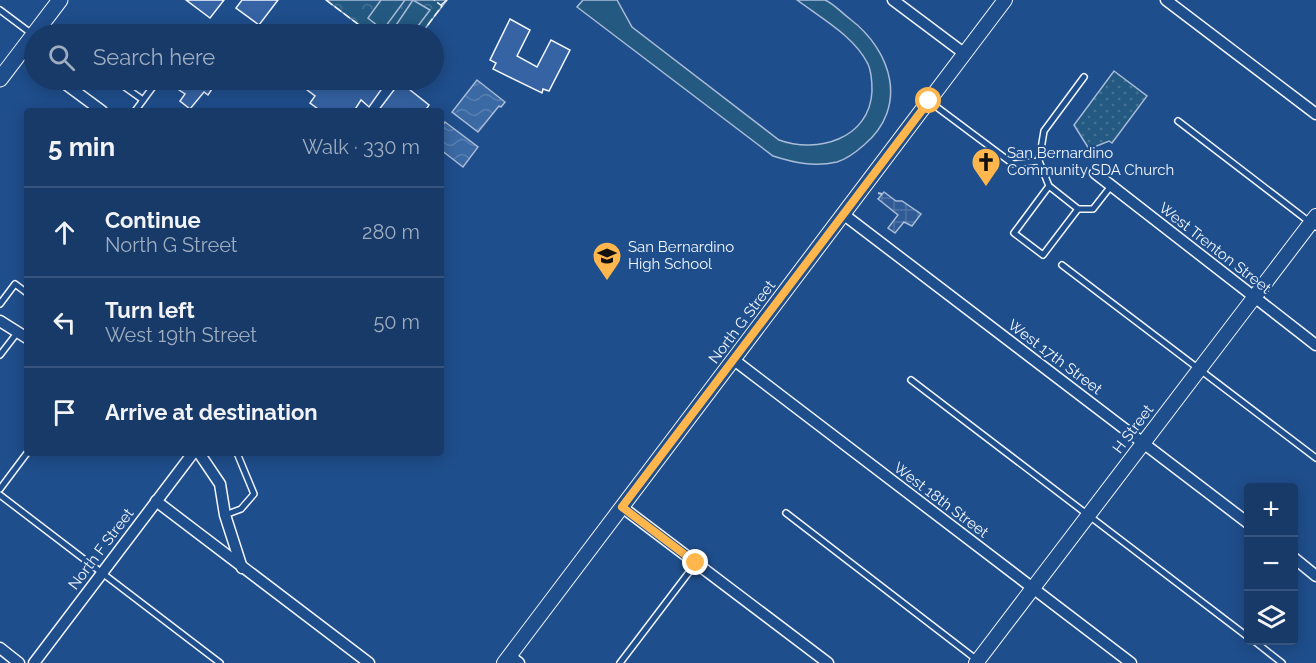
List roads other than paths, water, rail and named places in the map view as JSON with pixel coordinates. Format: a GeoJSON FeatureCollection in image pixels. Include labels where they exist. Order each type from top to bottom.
{"type":"FeatureCollection","features":[{"type":"Feature","properties":{"kind":"main road"},"geometry":{"type":"LineString","coordinates":[[41,24],[60,0]]}},
{"type":"Feature","properties":{"kind":"main road"},"geometry":{"type":"LineString","coordinates":[[0,80],[24,59]]}},
{"type":"Feature","properties":{"kind":"street"},"geometry":{"type":"LineString","coordinates":[[893,0],[965,54]]}},
{"type":"Feature","properties":{"kind":"street","name":"North G Street"},"geometry":{"type":"LineString","coordinates":[[511,661],[622,507],[1005,0]]}},
{"type":"Feature","properties":{"kind":"street"},"geometry":{"type":"LineString","coordinates":[[1166,0],[1316,114]]}},
{"type":"Feature","properties":{"kind":"street"},"geometry":{"type":"LineString","coordinates":[[81,90],[99,108]]}},
{"type":"Feature","properties":{"kind":"street","name":"West Trenton Street"},"geometry":{"type":"LineString","coordinates":[[1095,173],[1316,345]]}},
{"type":"Feature","properties":{"kind":"street","name":"West 17th Street"},"geometry":{"type":"LineString","coordinates":[[843,214],[1244,520]]}},
{"type":"Feature","properties":{"kind":"street","name":"H Street"},"geometry":{"type":"LineString","coordinates":[[978,662],[1199,369],[1314,222]]}},
{"type":"Feature","properties":{"kind":"street"},"geometry":{"type":"LineString","coordinates":[[0,321],[22,336]]}},
{"type":"Feature","properties":{"kind":"street","name":"West 18th Street"},"geometry":{"type":"LineString","coordinates":[[734,360],[1131,663]]}},
{"type":"Feature","properties":{"kind":"street","name":"North F Street"},"geometry":{"type":"LineString","coordinates":[[34,663],[191,456]]}},
{"type":"Feature","properties":{"kind":"street"},"geometry":{"type":"LineString","coordinates":[[201,456],[220,484],[225,515],[242,568]]}},
{"type":"Feature","properties":{"kind":"street"},"geometry":{"type":"LineString","coordinates":[[156,501],[369,663]]}},
{"type":"Feature","properties":{"kind":"street"},"geometry":{"type":"LineString","coordinates":[[622,507],[828,663]]}},
{"type":"Feature","properties":{"kind":"street"},"geometry":{"type":"LineString","coordinates":[[1298,562],[1316,576]]}},
{"type":"Feature","properties":{"kind":"street"},"geometry":{"type":"LineString","coordinates":[[0,648],[19,663]]}},
{"type":"Feature","properties":{"kind":"lane"},"geometry":{"type":"LineString","coordinates":[[0,10],[24,28]]}},
{"type":"Feature","properties":{"kind":"lane"},"geometry":{"type":"LineString","coordinates":[[1084,77],[1044,131],[1039,161],[1049,186],[1078,209],[1093,209],[1111,186]]}},
{"type":"Feature","properties":{"kind":"lane"},"geometry":{"type":"LineString","coordinates":[[129,90],[143,100]]}},
{"type":"Feature","properties":{"kind":"lane"},"geometry":{"type":"LineString","coordinates":[[137,108],[150,90]]}},
{"type":"Feature","properties":{"kind":"lane"},"geometry":{"type":"LineString","coordinates":[[929,101],[1013,164],[1039,161]]}},
{"type":"Feature","properties":{"kind":"lane"},"geometry":{"type":"LineString","coordinates":[[1178,121],[1314,222]]}},
{"type":"Feature","properties":{"kind":"lane"},"geometry":{"type":"LineString","coordinates":[[1049,186],[1014,233],[1043,255],[1078,209]]}},
{"type":"Feature","properties":{"kind":"lane"},"geometry":{"type":"LineString","coordinates":[[1062,265],[1316,459]]}},
{"type":"Feature","properties":{"kind":"lane"},"geometry":{"type":"LineString","coordinates":[[0,304],[15,284],[24,291]]}},
{"type":"Feature","properties":{"kind":"lane"},"geometry":{"type":"LineString","coordinates":[[0,355],[22,336]]}},
{"type":"Feature","properties":{"kind":"lane"},"geometry":{"type":"LineString","coordinates":[[911,380],[1244,634]]}},
{"type":"Feature","properties":{"kind":"lane"},"geometry":{"type":"LineString","coordinates":[[0,489],[25,456]]}},
{"type":"Feature","properties":{"kind":"lane"},"geometry":{"type":"LineString","coordinates":[[225,515],[241,509],[254,494],[238,456]]}},
{"type":"Feature","properties":{"kind":"lane"},"geometry":{"type":"LineString","coordinates":[[0,495],[220,663]]}},
{"type":"Feature","properties":{"kind":"lane"},"geometry":{"type":"LineString","coordinates":[[786,513],[978,662]]}},
{"type":"Feature","properties":{"kind":"lane"},"geometry":{"type":"LineString","coordinates":[[620,663],[696,563]]}},
{"type":"Feature","properties":{"kind":"lane"},"geometry":{"type":"LineString","coordinates":[[1259,645],[1282,663]]}},
{"type":"Feature","properties":{"kind":"water"},"geometry":{"type":"Polygon","coordinates":[[[477,80],[505,102],[478,132],[452,112],[477,80]]]}},
{"type":"Feature","properties":{"kind":"water"},"geometry":{"type":"Polygon","coordinates":[[[444,123],[478,147],[463,167],[444,152],[444,123]]]}},
{"type":"Feature","properties":{"kind":"place","name":"San Bernardino Community SDA Church"},"geometry":{"type":"Point","coordinates":[986,188]}},
{"type":"Feature","properties":{"kind":"place","name":"San Bernardino High School"},"geometry":{"type":"Point","coordinates":[607,282]}}]}
